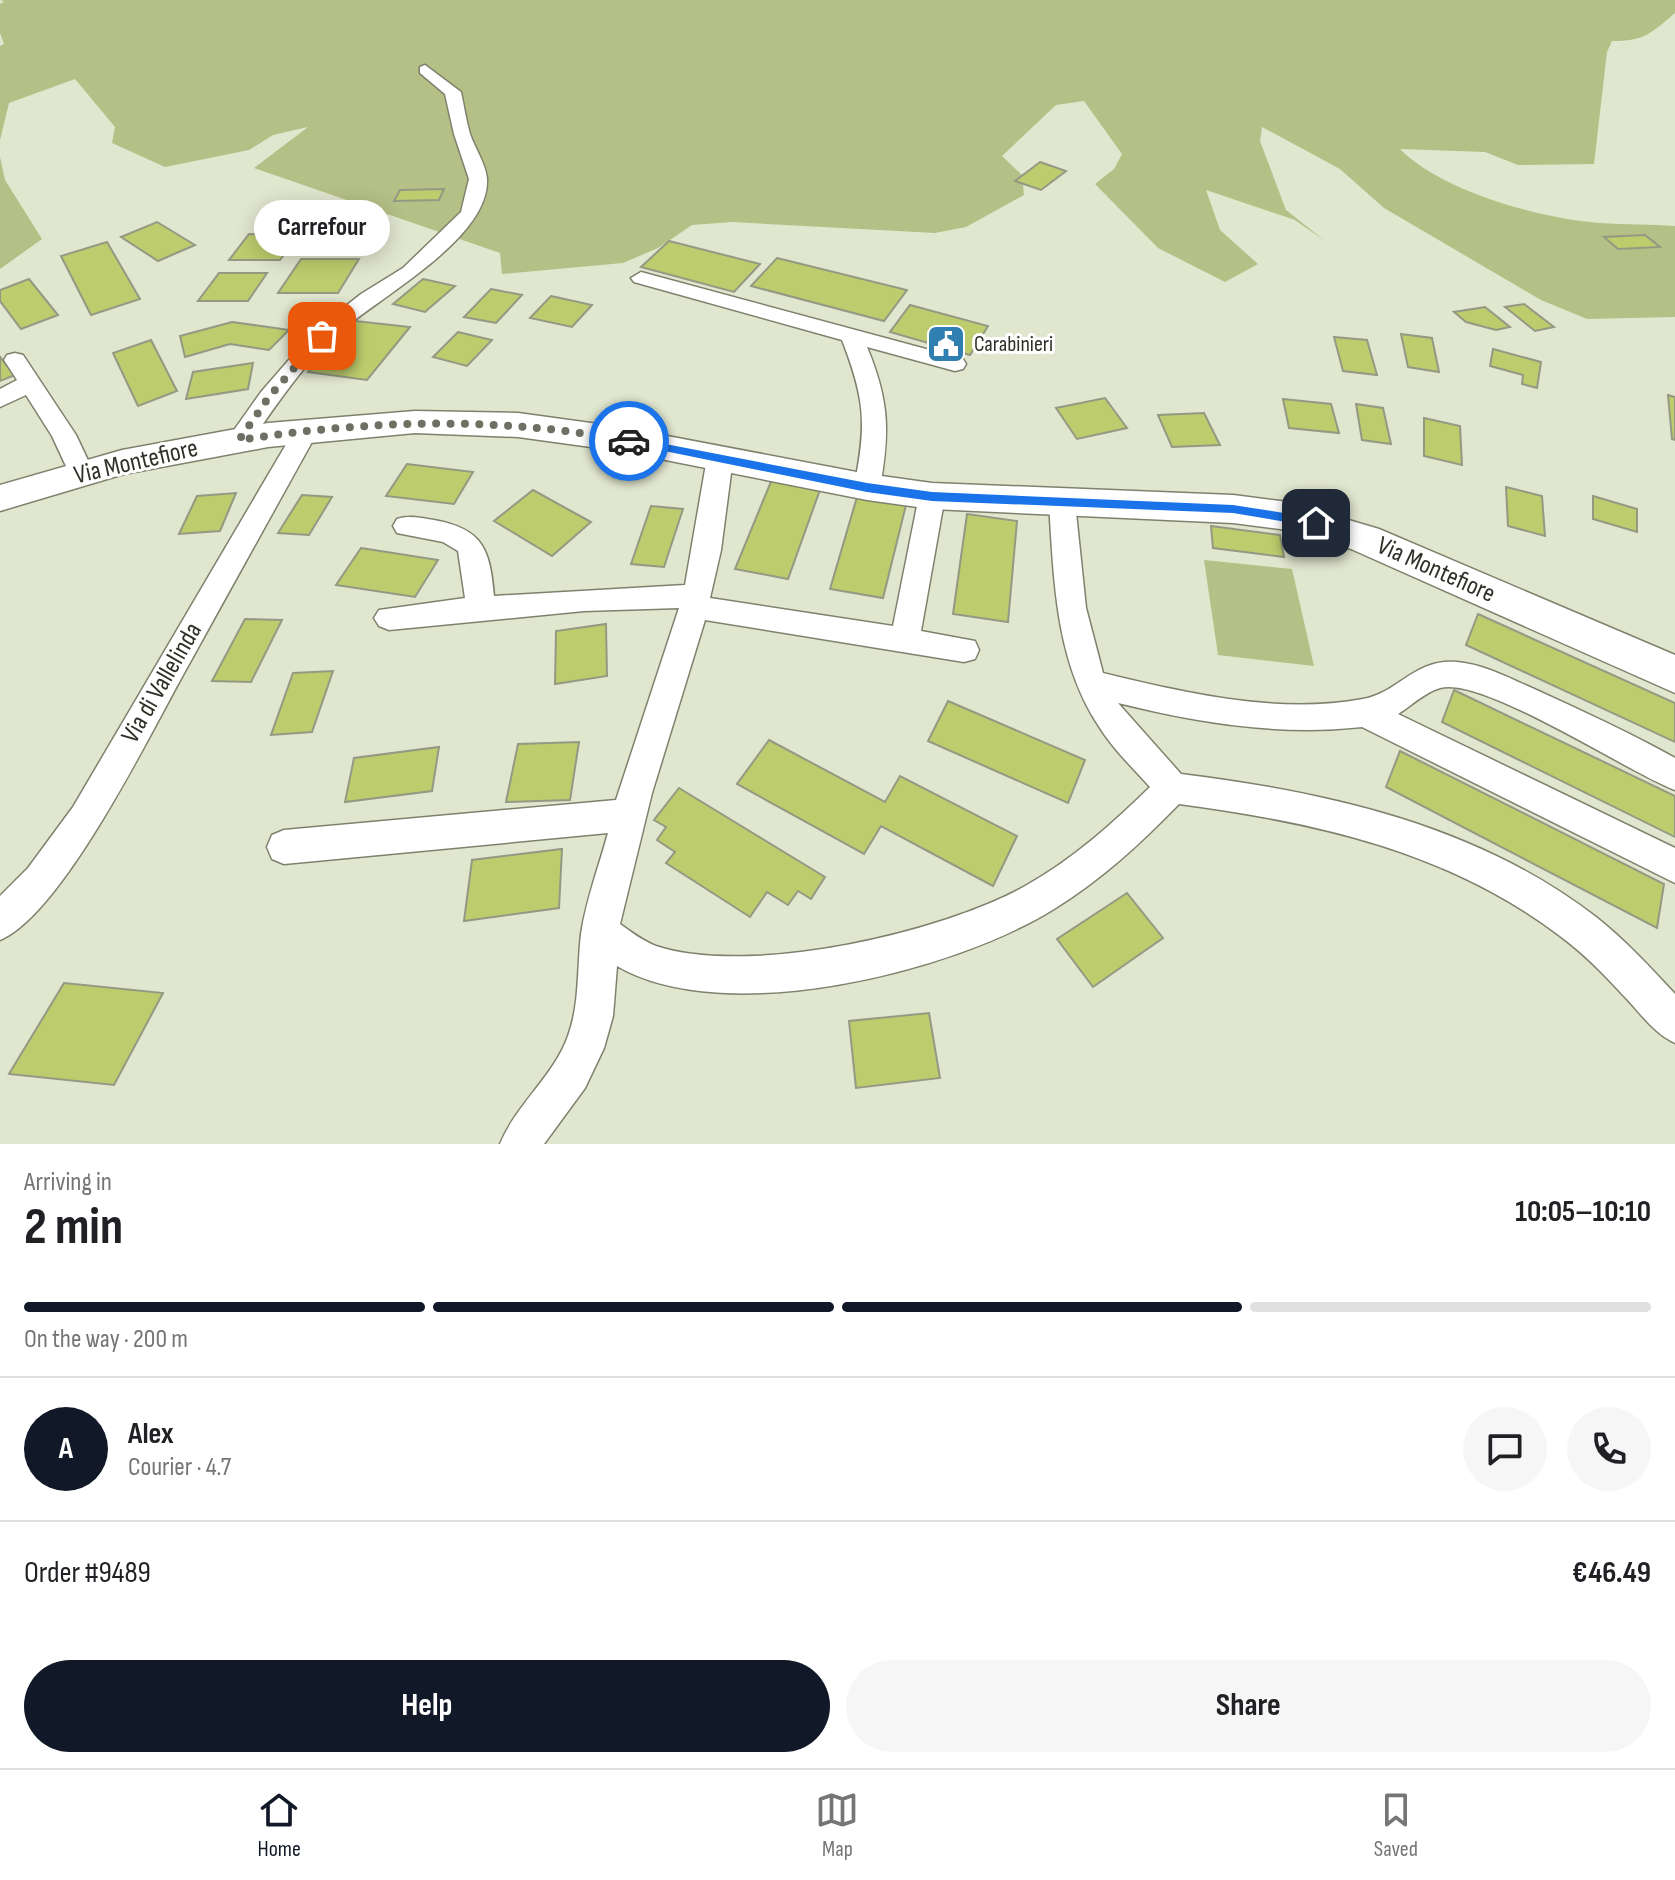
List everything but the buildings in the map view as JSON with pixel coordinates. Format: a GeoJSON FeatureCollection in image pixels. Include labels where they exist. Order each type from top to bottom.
{"type":"FeatureCollection","features":[{"type":"Feature","properties":{"kind":"main road","name":"Via Montefiore"},"geometry":{"type":"LineString","coordinates":[[0,498],[81,473],[169,452],[239,440],[385,423],[489,423],[588,434],[867,487],[932,496],[1233,509],[1316,523],[1365,539],[1675,675]]}},
{"type":"Feature","properties":{"kind":"street"},"geometry":{"type":"LineString","coordinates":[[239,440],[269,397],[322,336],[368,298],[410,272],[470,214],[477,196],[478,179],[462,134],[453,92],[425,70]]}},
{"type":"Feature","properties":{"kind":"street"},"geometry":{"type":"LineString","coordinates":[[641,278],[955,364]]}},
{"type":"Feature","properties":{"kind":"street"},"geometry":{"type":"LineString","coordinates":[[850,333],[871,384],[878,414],[867,487]]}},
{"type":"Feature","properties":{"kind":"street"},"geometry":{"type":"LineString","coordinates":[[15,360],[64,435],[81,473]]}},
{"type":"Feature","properties":{"kind":"street"},"geometry":{"type":"LineString","coordinates":[[0,399],[28,384]]}},
{"type":"Feature","properties":{"kind":"street","name":"Via di Vallelinda"},"geometry":{"type":"LineString","coordinates":[[0,922],[41,880],[74,836],[306,431]]}},
{"type":"Feature","properties":{"kind":"street"},"geometry":{"type":"LineString","coordinates":[[521,1144],[532,1123],[576,1065],[589,1038],[597,988],[600,931],[629,815],[696,601],[707,550],[720,458]]}},
{"type":"Feature","properties":{"kind":"street"},"geometry":{"type":"LineString","coordinates":[[905,640],[932,496]]}},
{"type":"Feature","properties":{"kind":"street"},"geometry":{"type":"LineString","coordinates":[[1062,503],[1077,634],[1092,683],[1110,717],[1172,788],[1327,810],[1399,832],[1468,861],[1536,897],[1572,921],[1593,938],[1675,1023]]}},
{"type":"Feature","properties":{"kind":"street"},"geometry":{"type":"LineString","coordinates":[[406,526],[444,530],[468,541],[475,553],[480,608]]}},
{"type":"Feature","properties":{"kind":"street"},"geometry":{"type":"LineString","coordinates":[[389,618],[599,599],[696,601],[964,650]]}},
{"type":"Feature","properties":{"kind":"street"},"geometry":{"type":"LineString","coordinates":[[1092,683],[1258,715],[1304,717],[1365,713],[1391,705],[1414,685],[1434,676],[1457,674],[1492,685],[1539,706],[1675,775]]}},
{"type":"Feature","properties":{"kind":"street"},"geometry":{"type":"LineString","coordinates":[[1365,713],[1675,866]]}},
{"type":"Feature","properties":{"kind":"street"},"geometry":{"type":"LineString","coordinates":[[600,931],[633,958],[676,970],[722,973],[798,970],[902,955],[981,927],[1065,881],[1117,843],[1172,788]]}},
{"type":"Feature","properties":{"kind":"street"},"geometry":{"type":"LineString","coordinates":[[284,847],[629,815]]}},
{"type":"Feature","properties":{"kind":"green space"},"geometry":{"type":"Polygon","coordinates":[[[1,0],[1675,0],[1675,13],[1653,31],[1632,40],[1612,41],[1607,52],[1594,164],[1518,165],[1485,152],[1400,149],[1440,178],[1522,209],[1609,224],[1675,226],[1675,317],[1587,319],[1541,300],[1384,208],[1340,169],[1262,127],[1260,141],[1286,210],[1325,241],[1295,220],[1206,190],[1220,230],[1258,264],[1225,282],[1158,248],[1095,184],[1114,169],[1122,154],[1084,101],[1056,105],[1002,156],[1022,175],[1024,195],[966,227],[935,233],[732,222],[692,225],[658,248],[623,263],[502,274],[500,253],[254,168],[308,127],[273,135],[249,150],[165,167],[112,143],[115,127],[75,79],[9,103],[0,140],[0,46],[4,44],[0,33],[0,4],[4,2],[1,0]]]}},
{"type":"Feature","properties":{"kind":"green space"},"geometry":{"type":"Polygon","coordinates":[[[0,157],[5,180],[42,239],[0,269],[0,157]]]}},
{"type":"Feature","properties":{"kind":"green space"},"geometry":{"type":"Polygon","coordinates":[[[1204,560],[1292,569],[1314,666],[1218,655],[1204,560]]]}},
{"type":"Feature","properties":{"kind":"way so far"},"geometry":{"type":"LineString","coordinates":[[322,336],[269,397],[239,440],[345,426],[453,422],[518,425],[629,441]]}},
{"type":"Feature","properties":{"kind":"place","name":"Carrefour"},"geometry":{"type":"Point","coordinates":[322,336]}},
{"type":"Feature","properties":{"kind":"place","name":"Carabinieri"},"geometry":{"type":"Point","coordinates":[946,344]}},
{"type":"Feature","properties":{"kind":"route"},"geometry":{"type":"LineString","coordinates":[[629,441],[867,487],[932,496],[983,501],[1233,509],[1316,523]]}}]}
